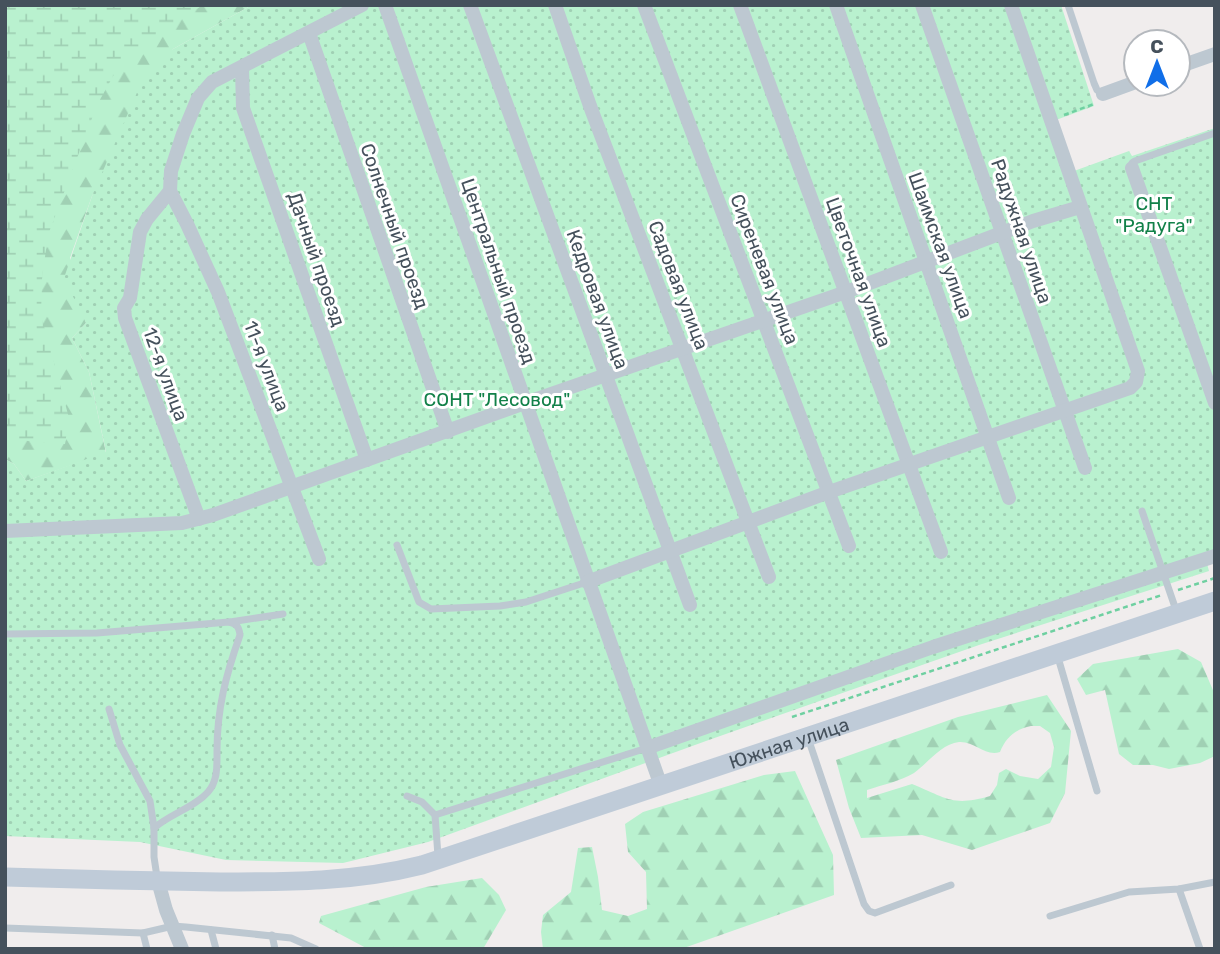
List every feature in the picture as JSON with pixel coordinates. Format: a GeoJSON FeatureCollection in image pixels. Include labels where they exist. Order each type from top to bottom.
{"type":"FeatureCollection","features":[{"type":"Feature","properties":{"kind":"main road","name":"Южная улица"},"geometry":{"type":"LineString","coordinates":[[5,877],[293,882],[360,878],[391,873],[438,860],[808,738],[1215,601]]}},
{"type":"Feature","properties":{"kind":"street"},"geometry":{"type":"LineString","coordinates":[[242,68],[362,5]]}},
{"type":"Feature","properties":{"kind":"street","name":"Центральный проезд"},"geometry":{"type":"LineString","coordinates":[[385,5],[661,786]]}},
{"type":"Feature","properties":{"kind":"street","name":"Кедровая улица"},"geometry":{"type":"LineString","coordinates":[[470,5],[690,606]]}},
{"type":"Feature","properties":{"kind":"street","name":"Садовая улица"},"geometry":{"type":"LineString","coordinates":[[555,5],[590,106],[769,577]]}},
{"type":"Feature","properties":{"kind":"street","name":"Сиреневая улица"},"geometry":{"type":"LineString","coordinates":[[644,5],[849,546]]}},
{"type":"Feature","properties":{"kind":"street","name":"Цветочная улица"},"geometry":{"type":"LineString","coordinates":[[740,5],[941,552]]}},
{"type":"Feature","properties":{"kind":"street","name":"Шаимская улица"},"geometry":{"type":"LineString","coordinates":[[836,5],[1009,498]]}},
{"type":"Feature","properties":{"kind":"street","name":"Радужная улица"},"geometry":{"type":"LineString","coordinates":[[922,5],[1085,468]]}},
{"type":"Feature","properties":{"kind":"street"},"geometry":{"type":"LineString","coordinates":[[587,582],[829,492],[1130,388],[1136,382],[1138,371],[1011,5]]}},
{"type":"Feature","properties":{"kind":"street","name":"Солнечный проезд"},"geometry":{"type":"LineString","coordinates":[[309,33],[448,432]]}},
{"type":"Feature","properties":{"kind":"street"},"geometry":{"type":"LineString","coordinates":[[1192,62],[1215,54]]}},
{"type":"Feature","properties":{"kind":"street","name":"12-я улица"},"geometry":{"type":"LineString","coordinates":[[199,519],[125,318],[124,308],[130,298],[140,232],[170,191],[175,159],[198,98],[212,82],[242,68]]}},
{"type":"Feature","properties":{"kind":"street","name":"Дачный проезд"},"geometry":{"type":"LineString","coordinates":[[242,68],[243,108],[367,460]]}},
{"type":"Feature","properties":{"kind":"street"},"geometry":{"type":"LineString","coordinates":[[1102,94],[1122,87]]}},
{"type":"Feature","properties":{"kind":"street"},"geometry":{"type":"LineString","coordinates":[[1132,168],[1215,403]]}},
{"type":"Feature","properties":{"kind":"street","name":"11-я улица"},"geometry":{"type":"LineString","coordinates":[[170,191],[218,292],[318,559]]}},
{"type":"Feature","properties":{"kind":"street"},"geometry":{"type":"LineString","coordinates":[[5,531],[182,523],[199,519],[1080,207]]}},
{"type":"Feature","properties":{"kind":"street"},"geometry":{"type":"LineString","coordinates":[[647,748],[933,648],[1215,556]]}},
{"type":"Feature","properties":{"kind":"street"},"geometry":{"type":"LineString","coordinates":[[158,881],[182,949]]}},
{"type":"Feature","properties":{"kind":"lane"},"geometry":{"type":"LineString","coordinates":[[1068,5],[1094,83],[1102,94]]}},
{"type":"Feature","properties":{"kind":"lane"},"geometry":{"type":"LineString","coordinates":[[1132,168],[1135,161],[1215,133]]}},
{"type":"Feature","properties":{"kind":"lane"},"geometry":{"type":"LineString","coordinates":[[1142,511],[1177,614]]}},
{"type":"Feature","properties":{"kind":"lane"},"geometry":{"type":"LineString","coordinates":[[397,545],[419,602],[431,609],[526,602],[587,582]]}},
{"type":"Feature","properties":{"kind":"lane"},"geometry":{"type":"LineString","coordinates":[[5,634],[97,633],[229,622],[284,614]]}},
{"type":"Feature","properties":{"kind":"lane"},"geometry":{"type":"LineString","coordinates":[[154,828],[164,819],[206,795],[212,787],[217,770],[220,696],[240,635],[236,624],[229,622]]}},
{"type":"Feature","properties":{"kind":"lane"},"geometry":{"type":"LineString","coordinates":[[1057,654],[1097,791]]}},
{"type":"Feature","properties":{"kind":"lane"},"geometry":{"type":"LineString","coordinates":[[109,709],[120,745],[150,801],[158,881]]}},
{"type":"Feature","properties":{"kind":"lane"},"geometry":{"type":"LineString","coordinates":[[808,738],[864,904],[869,911],[875,913],[951,885]]}},
{"type":"Feature","properties":{"kind":"lane"},"geometry":{"type":"LineString","coordinates":[[435,815],[647,748]]}},
{"type":"Feature","properties":{"kind":"lane"},"geometry":{"type":"LineString","coordinates":[[407,796],[422,802],[435,815],[438,860]]}},
{"type":"Feature","properties":{"kind":"lane"},"geometry":{"type":"LineString","coordinates":[[1050,916],[1129,892],[1179,889],[1215,882]]}},
{"type":"Feature","properties":{"kind":"lane"},"geometry":{"type":"LineString","coordinates":[[1179,889],[1200,949]]}},
{"type":"Feature","properties":{"kind":"lane"},"geometry":{"type":"LineString","coordinates":[[5,928],[143,933],[173,926],[291,938],[316,949]]}},
{"type":"Feature","properties":{"kind":"lane"},"geometry":{"type":"LineString","coordinates":[[211,930],[216,949]]}},
{"type":"Feature","properties":{"kind":"lane"},"geometry":{"type":"LineString","coordinates":[[143,933],[147,949]]}},
{"type":"Feature","properties":{"kind":"lane"},"geometry":{"type":"LineString","coordinates":[[272,935],[275,949]]}},
{"type":"Feature","properties":{"kind":"path"},"geometry":{"type":"LineString","coordinates":[[1050,120],[1097,103],[1102,94]]}},
{"type":"Feature","properties":{"kind":"path"},"geometry":{"type":"LineString","coordinates":[[792,717],[1215,578]]}},
{"type":"Feature","properties":{"kind":"green space"},"geometry":{"type":"Polygon","coordinates":[[[5,5],[252,5],[173,49],[92,196],[70,258],[86,323],[72,338],[89,372],[106,453],[26,481],[14,464],[5,459],[5,5]]]}},
{"type":"Feature","properties":{"kind":"green space"},"geometry":{"type":"Polygon","coordinates":[[[5,5],[203,5],[146,41],[121,62],[97,105],[48,235],[42,279],[41,315],[69,418],[65,444],[5,439],[5,5]]]}},
{"type":"Feature","properties":{"kind":"green space","name":"СОНТ \"Лесовод\""},"geometry":{"type":"Polygon","coordinates":[[[252,5],[1061,5],[1094,106],[1056,120],[1074,171],[1129,151],[1132,156],[1215,128],[1215,553],[1205,556],[1209,571],[979,645],[428,842],[343,863],[226,860],[140,842],[5,836],[5,459],[14,464],[26,481],[106,452],[89,372],[72,338],[86,323],[64,278],[92,196],[142,81],[173,49],[252,5]]]}},
{"type":"Feature","properties":{"kind":"green space"},"geometry":{"type":"Polygon","coordinates":[[[1178,649],[1201,662],[1215,695],[1215,756],[1200,763],[1169,769],[1153,765],[1133,765],[1119,754],[1105,690],[1086,695],[1077,679],[1093,664],[1178,649]]]}},
{"type":"Feature","properties":{"kind":"green space"},"geometry":{"type":"Polygon","coordinates":[[[1047,695],[1071,731],[1065,793],[1050,823],[972,850],[922,835],[861,838],[849,808],[836,760],[958,717],[1047,695]],[[1031,726],[1016,732],[1008,738],[1000,752],[995,753],[965,742],[952,743],[909,776],[867,790],[867,798],[912,784],[942,797],[967,801],[990,796],[997,785],[999,773],[1006,769],[1020,776],[1038,779],[1051,767],[1054,747],[1050,733],[1040,726],[1031,726]]]}},
{"type":"Feature","properties":{"kind":"green space"},"geometry":{"type":"Polygon","coordinates":[[[795,771],[833,855],[834,895],[681,949],[543,949],[543,915],[571,892],[578,848],[592,847],[602,910],[628,916],[647,909],[646,872],[628,852],[625,824],[643,812],[764,775],[795,771]]]}},
{"type":"Feature","properties":{"kind":"green space"},"geometry":{"type":"Polygon","coordinates":[[[482,878],[499,895],[506,910],[483,949],[368,949],[319,923],[321,916],[426,887],[482,878]]]}},
{"type":"Feature","properties":{"kind":"park label","name":"СНТ \"Радуга\""},"geometry":{"type":"Point","coordinates":[1154,214]}}]}
